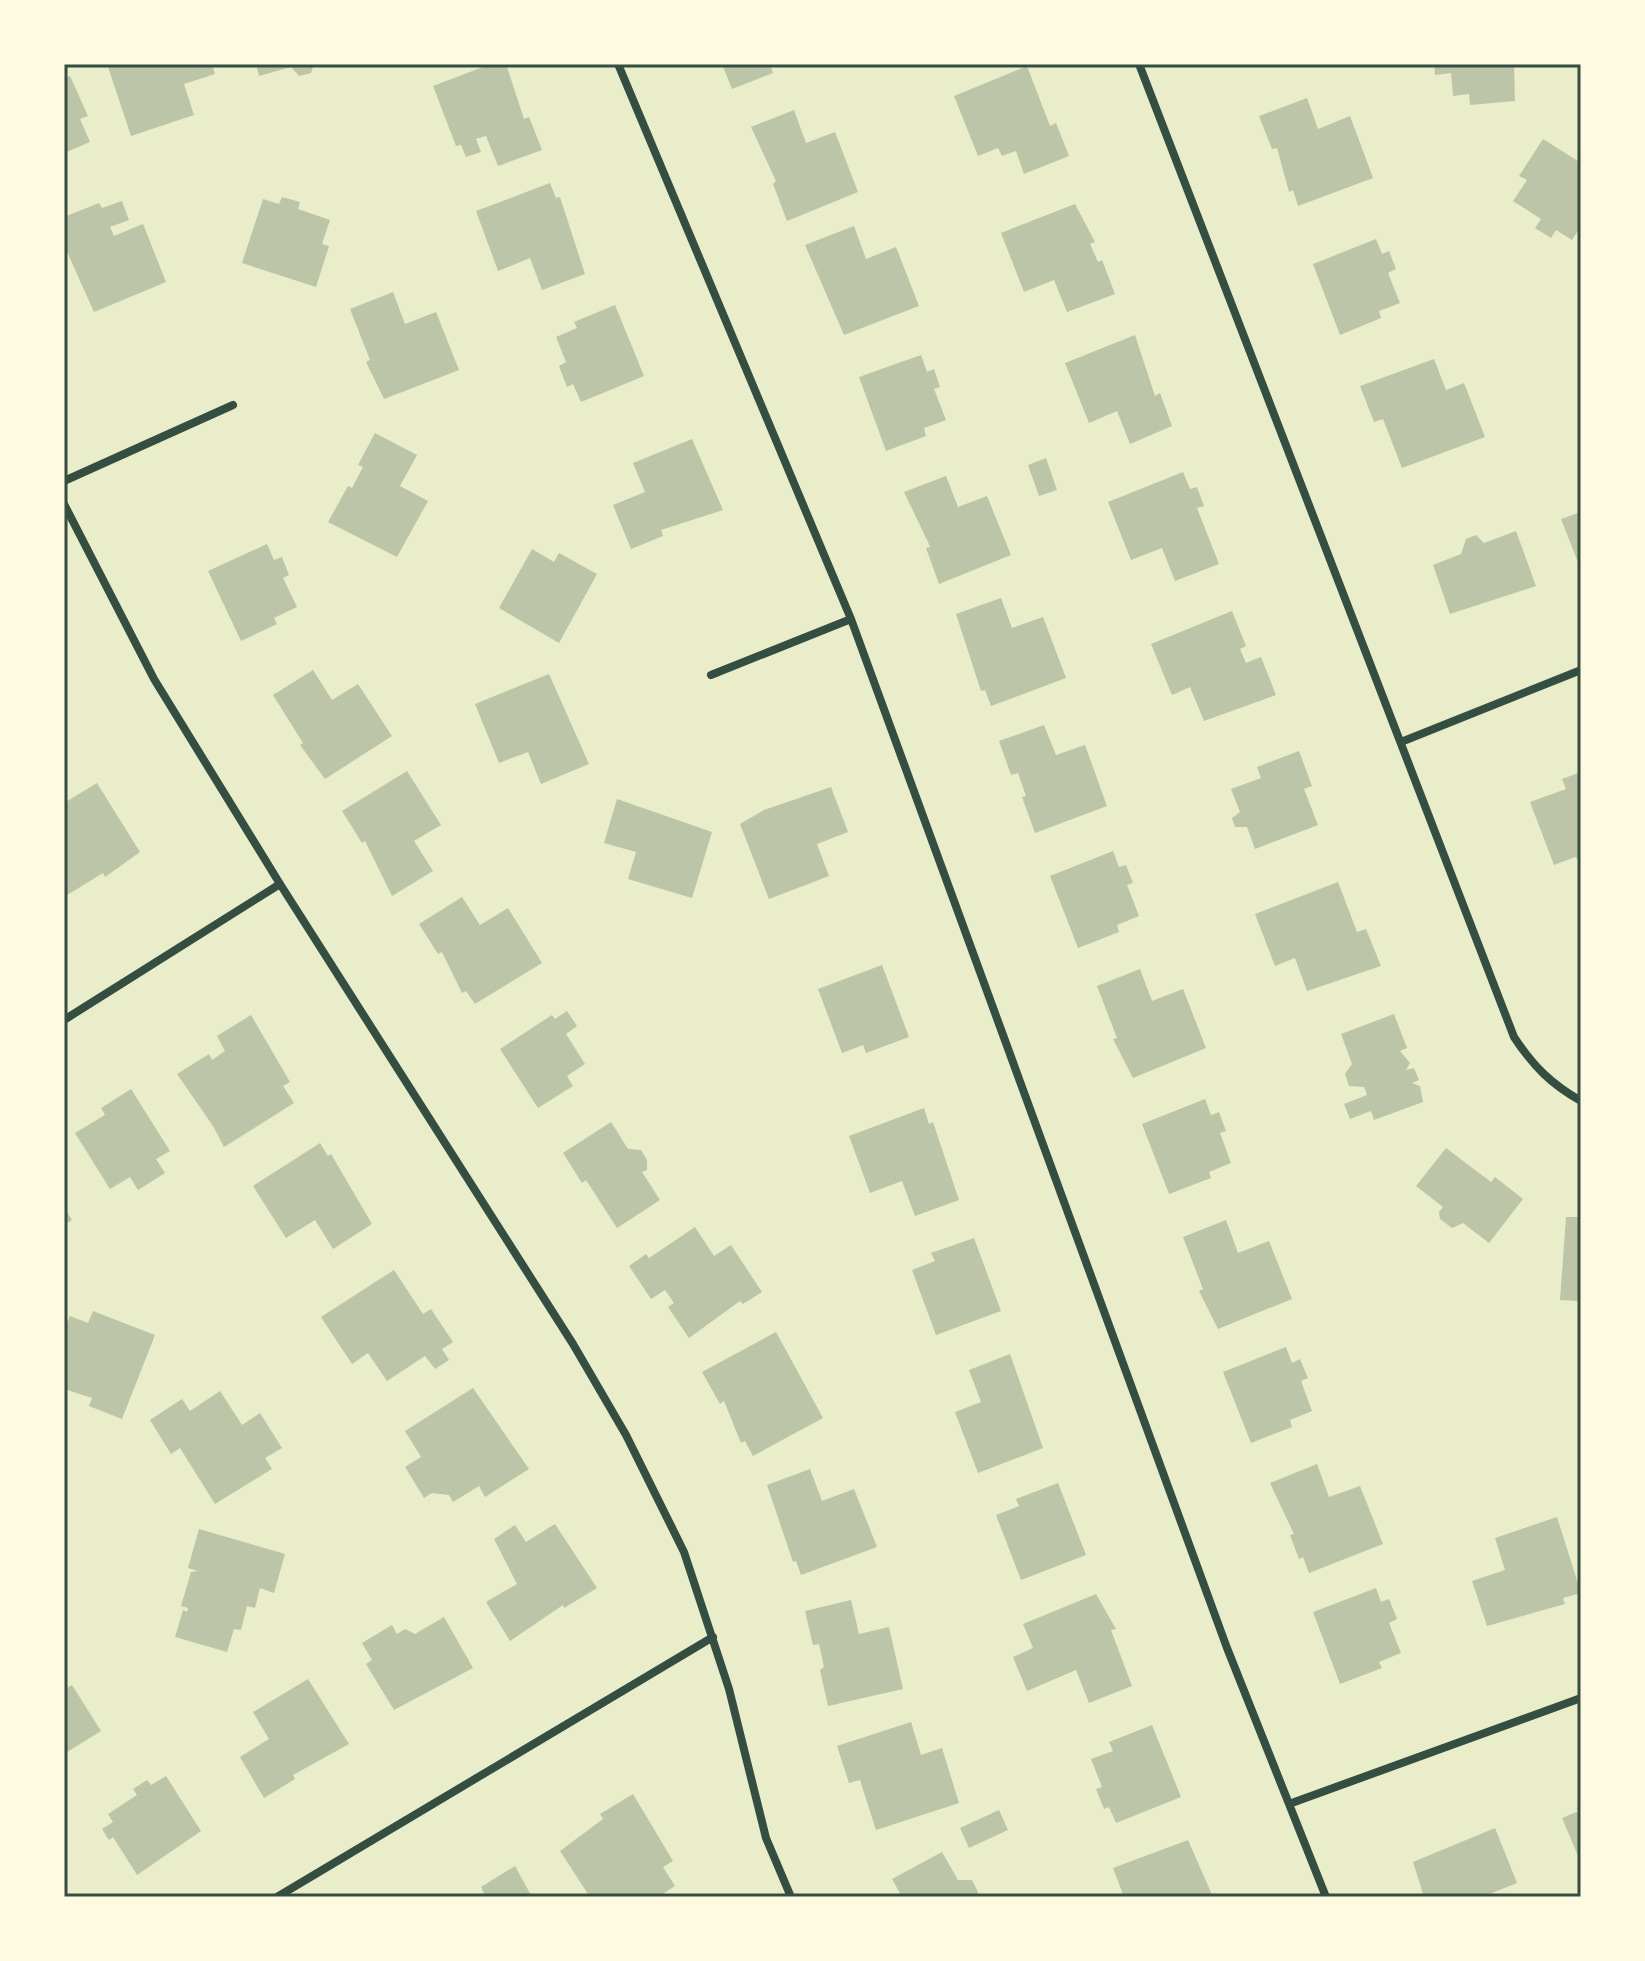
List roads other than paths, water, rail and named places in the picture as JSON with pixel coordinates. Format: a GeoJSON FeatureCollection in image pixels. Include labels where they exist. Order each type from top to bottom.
{"type":"FeatureCollection","features":[{"type":"Feature","properties":{"kind":"street"},"geometry":{"type":"LineString","coordinates":[[618,64],[851,619],[1227,1648],[1326,1897]]}},
{"type":"Feature","properties":{"kind":"street"},"geometry":{"type":"LineString","coordinates":[[1139,64],[1514,1037],[1535,1067],[1556,1087],[1581,1101]]}},
{"type":"Feature","properties":{"kind":"street"},"geometry":{"type":"LineString","coordinates":[[64,481],[233,405]]}},
{"type":"Feature","properties":{"kind":"street"},"geometry":{"type":"LineString","coordinates":[[64,504],[154,679],[619,1422],[684,1552],[713,1637],[766,1838],[791,1897]]}},
{"type":"Feature","properties":{"kind":"street"},"geometry":{"type":"LineString","coordinates":[[711,675],[851,619]]}},
{"type":"Feature","properties":{"kind":"street"},"geometry":{"type":"LineString","coordinates":[[1401,742],[1581,670]]}},
{"type":"Feature","properties":{"kind":"street"},"geometry":{"type":"LineString","coordinates":[[64,1020],[280,884]]}},
{"type":"Feature","properties":{"kind":"street"},"geometry":{"type":"LineString","coordinates":[[277,1897],[713,1637]]}},
{"type":"Feature","properties":{"kind":"street"},"geometry":{"type":"LineString","coordinates":[[1289,1804],[1581,1698]]}}]}
